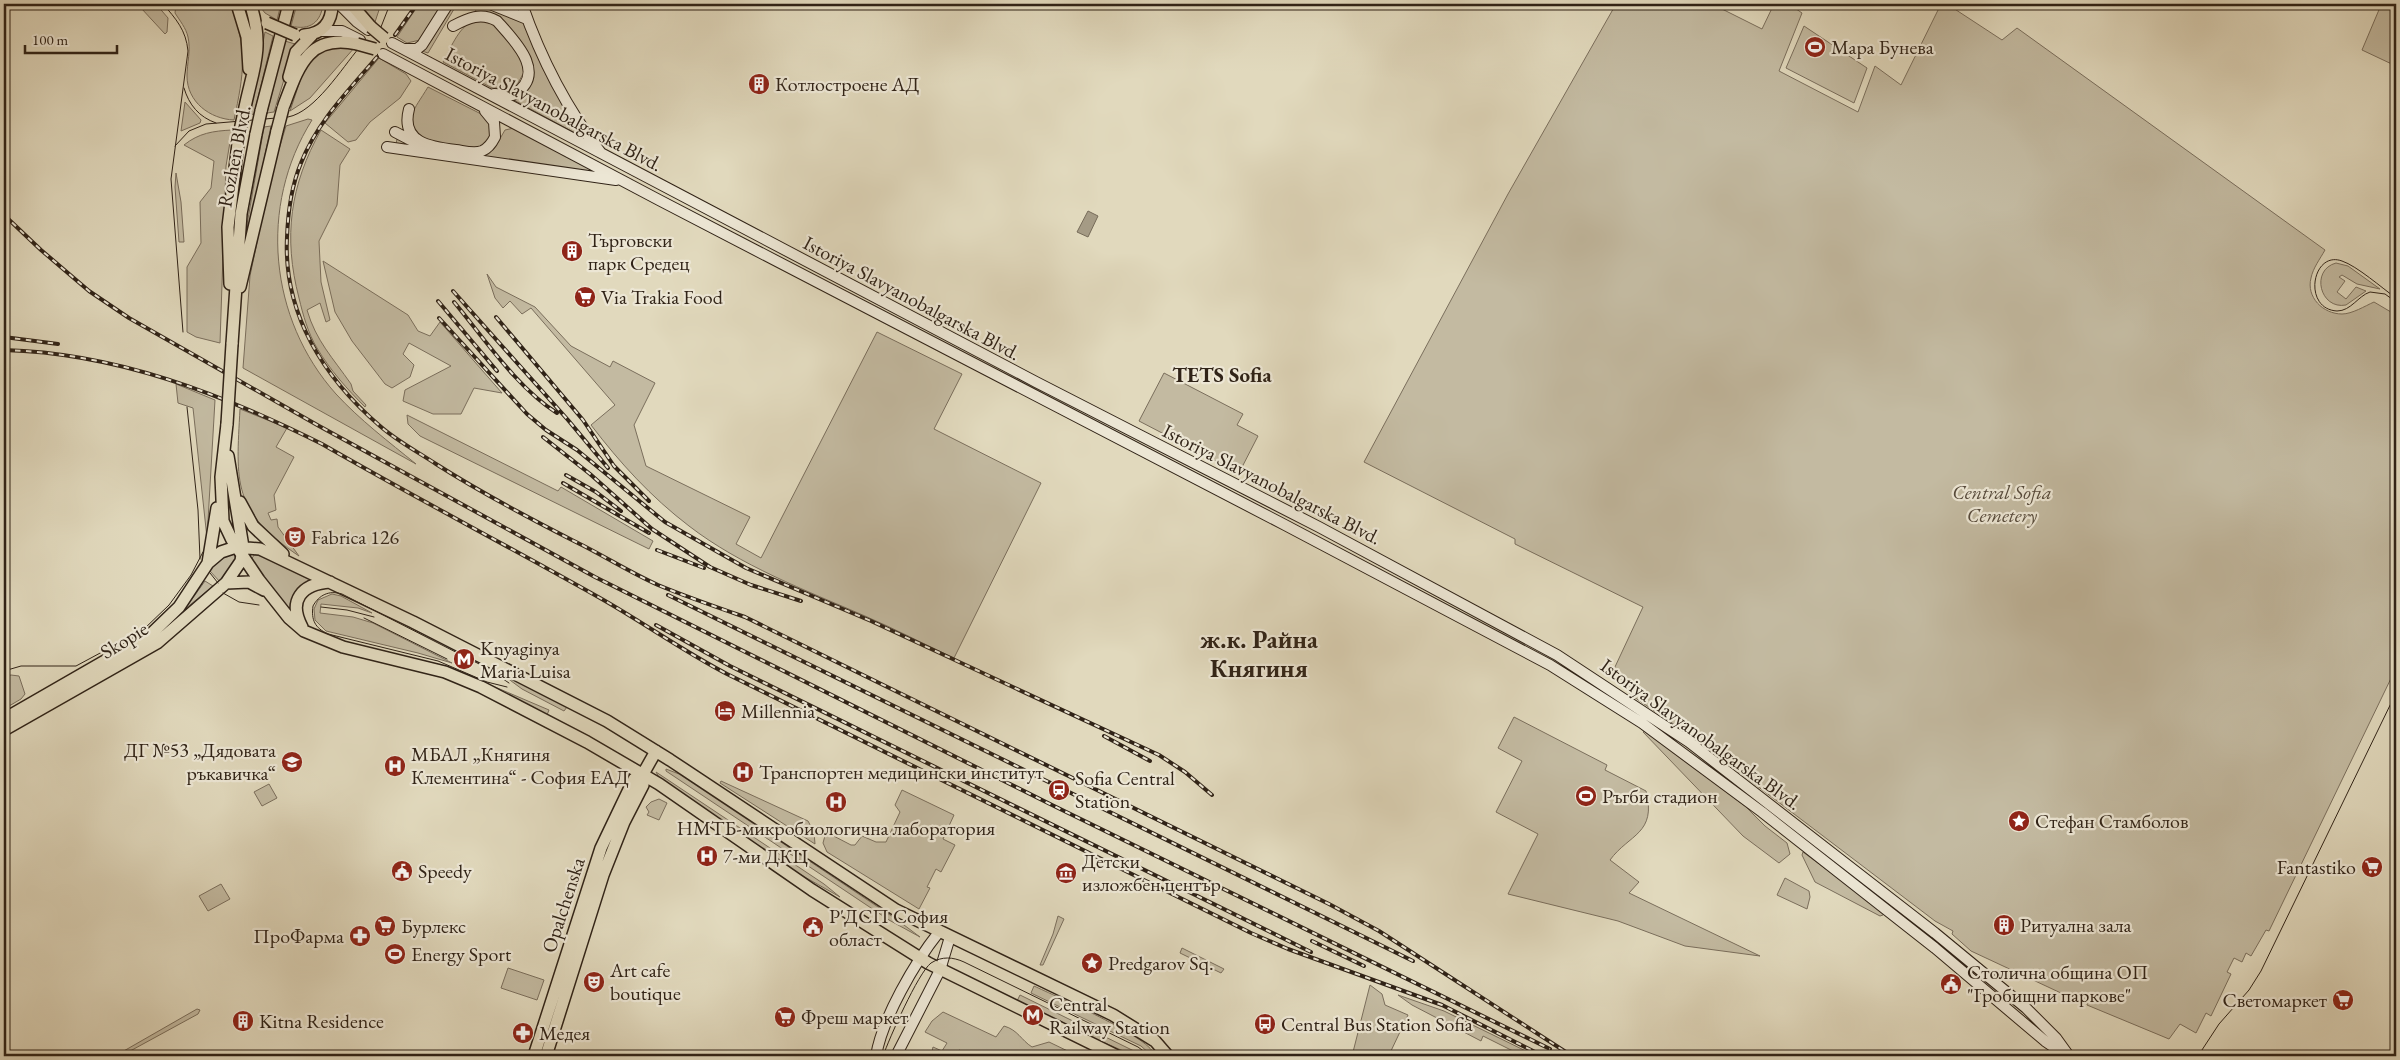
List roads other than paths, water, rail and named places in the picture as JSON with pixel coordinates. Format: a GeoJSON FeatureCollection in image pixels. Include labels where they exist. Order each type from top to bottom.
{"type":"FeatureCollection","features":[{"type":"Feature","properties":{"kind":"main road"},"geometry":{"type":"LineString","coordinates":[[237,4],[245,27],[249,48],[248,88]]}},
{"type":"Feature","properties":{"kind":"main road","name":"Rozhen Blvd."},"geometry":{"type":"LineString","coordinates":[[288,4],[261,111],[241,214],[226,424],[226,476],[223,519],[270,594],[289,618],[304,631]]}},
{"type":"Feature","properties":{"kind":"main road"},"geometry":{"type":"LineString","coordinates":[[317,33],[330,18],[332,4]]}},
{"type":"Feature","properties":{"kind":"main road"},"geometry":{"type":"LineString","coordinates":[[339,4],[357,22],[388,40]]}},
{"type":"Feature","properties":{"kind":"main road"},"geometry":{"type":"LineString","coordinates":[[351,4],[370,28]]}},
{"type":"Feature","properties":{"kind":"main road"},"geometry":{"type":"LineString","coordinates":[[404,49],[416,48],[422,45],[448,4]]}},
{"type":"Feature","properties":{"kind":"main road"},"geometry":{"type":"LineString","coordinates":[[490,4],[527,19]]}},
{"type":"Feature","properties":{"kind":"main road"},"geometry":{"type":"LineString","coordinates":[[522,4],[527,19],[567,103],[603,155]]}},
{"type":"Feature","properties":{"kind":"main road"},"geometry":{"type":"LineString","coordinates":[[250,5],[267,23],[295,35],[342,31],[358,42],[379,51]]}},
{"type":"Feature","properties":{"kind":"main road","name":"Rozhen Blvd."},"geometry":{"type":"LineString","coordinates":[[233,318],[228,245],[231,192],[248,88],[259,46],[257,25],[250,5]]}},
{"type":"Feature","properties":{"kind":"main road"},"geometry":{"type":"LineString","coordinates":[[453,26],[475,16],[492,18],[497,21],[522,51],[529,72],[522,89],[507,96],[488,93]]}},
{"type":"Feature","properties":{"kind":"main road","name":"Rozhen Blvd."},"geometry":{"type":"LineString","coordinates":[[233,318],[294,55],[302,43],[317,33]]}},
{"type":"Feature","properties":{"kind":"main road","name":"Istoriya Slavyanobalgarska Blvd."},"geometry":{"type":"LineString","coordinates":[[388,40],[603,155],[1504,624],[1558,655],[1635,704],[1689,742],[1941,937],[2026,1008],[2056,1038],[2068,1056]]}},
{"type":"Feature","properties":{"kind":"main road"},"geometry":{"type":"LineString","coordinates":[[283,107],[298,69],[311,52],[330,42],[358,42]]}},
{"type":"Feature","properties":{"kind":"main road","name":"Istoriya Slavyanobalgarska Blvd."},"geometry":{"type":"LineString","coordinates":[[379,51],[1550,665],[1649,728],[1802,843],[1935,948],[2045,1042],[2068,1056]]}},
{"type":"Feature","properties":{"kind":"main road"},"geometry":{"type":"LineString","coordinates":[[395,132],[413,143],[472,152],[483,150],[490,146],[495,137],[495,125],[490,116],[477,103]]}},
{"type":"Feature","properties":{"kind":"main road"},"geometry":{"type":"LineString","coordinates":[[409,109],[408,122],[413,135],[420,142],[433,147]]}},
{"type":"Feature","properties":{"kind":"main road"},"geometry":{"type":"LineString","coordinates":[[387,148],[622,180]]}},
{"type":"Feature","properties":{"kind":"main road"},"geometry":{"type":"LineString","coordinates":[[208,563],[226,476]]}},
{"type":"Feature","properties":{"kind":"main road"},"geometry":{"type":"LineString","coordinates":[[226,476],[253,526],[272,545],[302,568]]}},
{"type":"Feature","properties":{"kind":"main road"},"geometry":{"type":"LineString","coordinates":[[241,550],[260,549],[302,568],[570,702],[656,751],[845,878],[908,917],[1113,1015],[1155,1041],[1168,1056]]}},
{"type":"Feature","properties":{"kind":"main road","name":"Skopie"},"geometry":{"type":"LineString","coordinates":[[4,719],[150,635],[179,607],[208,563],[221,552],[241,550],[239,565],[226,583],[157,643],[4,730]]}},
{"type":"Feature","properties":{"kind":"main road"},"geometry":{"type":"LineString","coordinates":[[226,583],[249,582],[270,594]]}},
{"type":"Feature","properties":{"kind":"main road"},"geometry":{"type":"LineString","coordinates":[[330,582],[316,583],[302,592],[298,599],[297,614],[304,631],[343,647],[445,672],[557,726],[643,774],[812,890],[940,970],[1117,1056]]}},
{"type":"Feature","properties":{"kind":"main road","name":"Opalchenska"},"geometry":{"type":"LineString","coordinates":[[546,1056],[602,875],[643,785],[643,774],[656,751]]}},
{"type":"Feature","properties":{"kind":"main road","name":"Opalchenska"},"geometry":{"type":"LineString","coordinates":[[534,1056],[601,848],[634,779],[643,774]]}},
{"type":"Feature","properties":{"kind":"main road"},"geometry":{"type":"LineString","coordinates":[[1802,843],[1810,834]]}},
{"type":"Feature","properties":{"kind":"main road"},"geometry":{"type":"LineString","coordinates":[[876,1056],[887,1022],[920,958],[944,935]]}},
{"type":"Feature","properties":{"kind":"main road"},"geometry":{"type":"LineString","coordinates":[[896,1056],[940,970],[944,935]]}},
{"type":"Feature","properties":{"kind":"tram line"},"geometry":{"type":"LineString","coordinates":[[163,4],[183,31],[188,51],[171,179],[183,332]]}},
{"type":"Feature","properties":{"kind":"tram line"},"geometry":{"type":"LineString","coordinates":[[381,27],[390,4]]}},
{"type":"Feature","properties":{"kind":"tram line"},"geometry":{"type":"LineString","coordinates":[[175,146],[189,131],[206,124],[288,117],[298,113],[318,98],[359,48]]}},
{"type":"Feature","properties":{"kind":"tram line"},"geometry":{"type":"LineString","coordinates":[[184,88],[195,110],[216,123]]}},
{"type":"Feature","properties":{"kind":"tram line"},"geometry":{"type":"LineString","coordinates":[[2396,298],[2362,272],[2342,261],[2332,260],[2324,264],[2318,271],[2315,281],[2315,291],[2319,301],[2326,308],[2337,311],[2346,309],[2370,292],[2385,294],[2396,302]]}},
{"type":"Feature","properties":{"kind":"tram line"},"geometry":{"type":"LineString","coordinates":[[187,407],[198,510],[200,559]]}},
{"type":"Feature","properties":{"kind":"tram line"},"geometry":{"type":"LineString","coordinates":[[4,671],[21,666],[76,666],[143,630],[169,605],[191,575],[203,552]]}},
{"type":"Feature","properties":{"kind":"tram line"},"geometry":{"type":"LineString","coordinates":[[210,573],[218,583]]}},
{"type":"Feature","properties":{"kind":"tram line"},"geometry":{"type":"LineString","coordinates":[[223,593],[239,602],[259,605]]}},
{"type":"Feature","properties":{"kind":"tram line"},"geometry":{"type":"LineString","coordinates":[[507,687],[487,682],[438,661],[328,634],[315,623],[313,619],[313,606],[325,594],[342,594],[487,668],[509,683]]}},
{"type":"Feature","properties":{"kind":"tram line"},"geometry":{"type":"LineString","coordinates":[[321,607],[347,610],[374,617]]}},
{"type":"Feature","properties":{"kind":"tram line"},"geometry":{"type":"LineString","coordinates":[[364,618],[447,659]]}},
{"type":"Feature","properties":{"kind":"tram line"},"geometry":{"type":"LineString","coordinates":[[2198,1056],[2219,1024],[2249,990],[2261,971],[2396,693]]}},
{"type":"Feature","properties":{"kind":"tram line"},"geometry":{"type":"LineString","coordinates":[[883,1056],[904,1007],[925,969],[939,959],[948,958],[964,962],[1138,1047],[1150,1056]]}},
{"type":"Feature","properties":{"kind":"railway"},"geometry":{"type":"LineString","coordinates":[[395,35],[417,4]]}},
{"type":"Feature","properties":{"kind":"railway"},"geometry":{"type":"LineString","coordinates":[[377,57],[334,107],[308,148],[292,190],[287,237],[288,265],[292,292],[300,318],[311,342],[325,365],[341,387],[393,437],[486,494],[647,580],[745,617],[1329,904],[1379,931],[1572,1056]]}},
{"type":"Feature","properties":{"kind":"railway"},"geometry":{"type":"LineString","coordinates":[[4,215],[89,291],[129,318],[319,426],[595,577],[1052,805],[1550,1049]]}},
{"type":"Feature","properties":{"kind":"railway"},"geometry":{"type":"LineString","coordinates":[[453,291],[568,420],[608,468]]}},
{"type":"Feature","properties":{"kind":"railway"},"geometry":{"type":"LineString","coordinates":[[438,301],[497,371]]}},
{"type":"Feature","properties":{"kind":"railway"},"geometry":{"type":"LineString","coordinates":[[454,302],[515,376],[542,403],[557,413]]}},
{"type":"Feature","properties":{"kind":"railway"},"geometry":{"type":"LineString","coordinates":[[496,317],[583,420],[614,466],[649,501]]}},
{"type":"Feature","properties":{"kind":"railway"},"geometry":{"type":"LineString","coordinates":[[439,318],[527,414],[546,430],[577,450],[665,522],[746,568],[871,621],[1159,755],[1185,772],[1212,795]]}},
{"type":"Feature","properties":{"kind":"railway"},"geometry":{"type":"LineString","coordinates":[[4,337],[58,344]]}},
{"type":"Feature","properties":{"kind":"railway"},"geometry":{"type":"LineString","coordinates":[[4,350],[46,353],[128,368],[168,379],[207,393],[284,426],[322,444],[600,598],[727,674],[1251,933],[1288,949],[1442,1005],[1543,1056]]}},
{"type":"Feature","properties":{"kind":"railway"},"geometry":{"type":"LineString","coordinates":[[543,437],[590,474],[652,529],[710,567],[751,585],[801,601]]}},
{"type":"Feature","properties":{"kind":"railway"},"geometry":{"type":"LineString","coordinates":[[566,475],[596,492],[621,511]]}},
{"type":"Feature","properties":{"kind":"railway"},"geometry":{"type":"LineString","coordinates":[[563,483],[649,533]]}},
{"type":"Feature","properties":{"kind":"railway"},"geometry":{"type":"LineString","coordinates":[[657,550],[704,568]]}},
{"type":"Feature","properties":{"kind":"railway"},"geometry":{"type":"LineString","coordinates":[[668,595],[1413,961]]}},
{"type":"Feature","properties":{"kind":"railway"},"geometry":{"type":"LineString","coordinates":[[656,625],[730,666],[1311,952]]}},
{"type":"Feature","properties":{"kind":"railway"},"geometry":{"type":"LineString","coordinates":[[1104,736],[1150,761]]}},
{"type":"Feature","properties":{"kind":"railway"},"geometry":{"type":"LineString","coordinates":[[1312,941],[1364,966]]}},
{"type":"Feature","properties":{"kind":"place","name":"Мара Бунева"},"geometry":{"type":"Point","coordinates":[1815,47]}},
{"type":"Feature","properties":{"kind":"place","name":"Котлостроене АД"},"geometry":{"type":"Point","coordinates":[759,84]}},
{"type":"Feature","properties":{"kind":"place","name":"Търговски парк Средец"},"geometry":{"type":"Point","coordinates":[572,251]}},
{"type":"Feature","properties":{"kind":"place","name":"Via Trakia Food"},"geometry":{"type":"Point","coordinates":[585,297]}},
{"type":"Feature","properties":{"kind":"place","name":"Fabrica 126"},"geometry":{"type":"Point","coordinates":[295,537]}},
{"type":"Feature","properties":{"kind":"place","name":"Knyaginya Maria Luisa"},"geometry":{"type":"Point","coordinates":[464,659]}},
{"type":"Feature","properties":{"kind":"place","name":"Millennia"},"geometry":{"type":"Point","coordinates":[725,711]}},
{"type":"Feature","properties":{"kind":"place","name":"ДГ №53 „Дядовата ръкавичка“"},"geometry":{"type":"Point","coordinates":[292,762]}},
{"type":"Feature","properties":{"kind":"place","name":"МБАЛ „Княгиня Клементина“ - София ЕАД"},"geometry":{"type":"Point","coordinates":[395,766]}},
{"type":"Feature","properties":{"kind":"place","name":"Транспортен медицински институт"},"geometry":{"type":"Point","coordinates":[743,772]}},
{"type":"Feature","properties":{"kind":"place","name":"Sofia Central Station"},"geometry":{"type":"Point","coordinates":[1059,790]}},
{"type":"Feature","properties":{"kind":"place","name":"Ръгби стадион"},"geometry":{"type":"Point","coordinates":[1586,796]}},
{"type":"Feature","properties":{"kind":"place","name":"НМТБ-микробиологична лаборатория"},"geometry":{"type":"Point","coordinates":[836,802]}},
{"type":"Feature","properties":{"kind":"place","name":"Стефан Стамболов"},"geometry":{"type":"Point","coordinates":[2019,821]}},
{"type":"Feature","properties":{"kind":"place","name":"7-ми ДКЦ"},"geometry":{"type":"Point","coordinates":[707,856]}},
{"type":"Feature","properties":{"kind":"place","name":"Fantastiko"},"geometry":{"type":"Point","coordinates":[2372,867]}},
{"type":"Feature","properties":{"kind":"place","name":"Speedy"},"geometry":{"type":"Point","coordinates":[402,871]}},
{"type":"Feature","properties":{"kind":"place","name":"Детски изложбен център"},"geometry":{"type":"Point","coordinates":[1066,873]}},
{"type":"Feature","properties":{"kind":"place","name":"Ритуална зала"},"geometry":{"type":"Point","coordinates":[2004,925]}},
{"type":"Feature","properties":{"kind":"place","name":"Бурлекс"},"geometry":{"type":"Point","coordinates":[385,926]}},
{"type":"Feature","properties":{"kind":"place","name":"Р'ДСП София област"},"geometry":{"type":"Point","coordinates":[813,927]}},
{"type":"Feature","properties":{"kind":"place","name":"ПроФарма"},"geometry":{"type":"Point","coordinates":[360,936]}},
{"type":"Feature","properties":{"kind":"place","name":"Energy Sport"},"geometry":{"type":"Point","coordinates":[395,954]}},
{"type":"Feature","properties":{"kind":"place","name":"Predgarov Sq."},"geometry":{"type":"Point","coordinates":[1092,963]}},
{"type":"Feature","properties":{"kind":"place","name":"Art cafe boutique"},"geometry":{"type":"Point","coordinates":[594,982]}},
{"type":"Feature","properties":{"kind":"place","name":"Столична община ОП \"Гробищни паркове\""},"geometry":{"type":"Point","coordinates":[1951,984]}},
{"type":"Feature","properties":{"kind":"place","name":"Светомаркет"},"geometry":{"type":"Point","coordinates":[2343,1000]}},
{"type":"Feature","properties":{"kind":"place","name":"Central Railway Station"},"geometry":{"type":"Point","coordinates":[1033,1015]}},
{"type":"Feature","properties":{"kind":"place","name":"Фреш маркет"},"geometry":{"type":"Point","coordinates":[785,1017]}},
{"type":"Feature","properties":{"kind":"place","name":"Kitna Residence"},"geometry":{"type":"Point","coordinates":[243,1021]}},
{"type":"Feature","properties":{"kind":"place","name":"Central Bus Station Sofia"},"geometry":{"type":"Point","coordinates":[1265,1024]}},
{"type":"Feature","properties":{"kind":"place","name":"Медея"},"geometry":{"type":"Point","coordinates":[523,1033]}},
{"type":"Feature","properties":{"kind":"district","name":"TETS Sofia"},"geometry":{"type":"Point","coordinates":[1222,375]}},
{"type":"Feature","properties":{"kind":"district","name":"ж.к. Райна Княгиня"},"geometry":{"type":"Point","coordinates":[1259,654]}},
{"type":"Feature","properties":{"kind":"park label","name":"Central Sofia Cemetery"},"geometry":{"type":"Point","coordinates":[2002,504]}}]}
